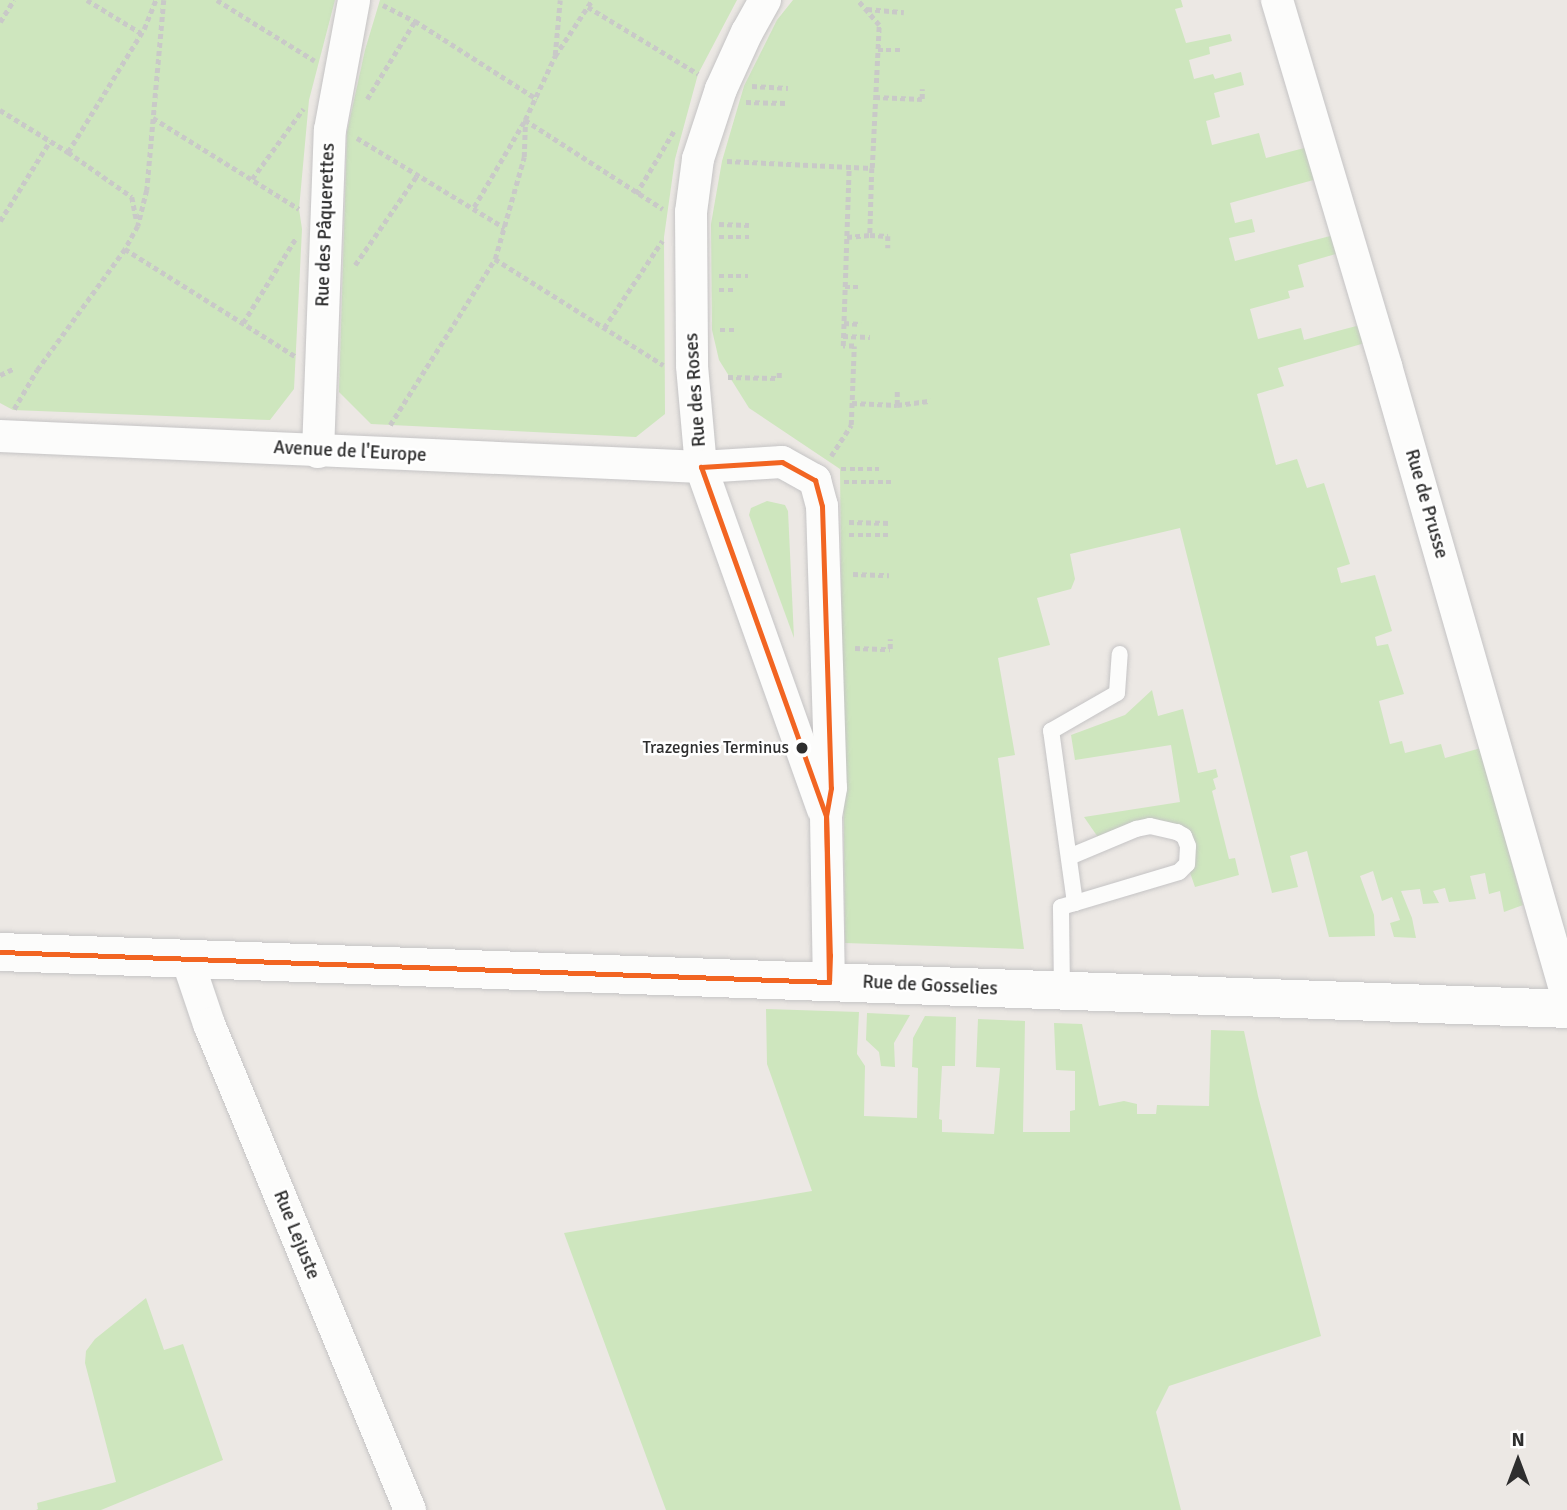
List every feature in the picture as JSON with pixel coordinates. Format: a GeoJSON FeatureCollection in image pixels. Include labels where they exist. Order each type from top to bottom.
{"type":"FeatureCollection","features":[{"type":"Feature","properties":{"kind":"main road","name":"Rue de Gosselies"},"geometry":{"type":"LineString","coordinates":[[0,952],[1566,1009]]}},
{"type":"Feature","properties":{"kind":"street","name":"Rue des Pâquerettes"},"geometry":{"type":"LineString","coordinates":[[318,452],[324,280],[314,221],[338,131],[338,75],[354,0]]}},
{"type":"Feature","properties":{"kind":"street","name":"Rue des Roses"},"geometry":{"type":"LineString","coordinates":[[765,0],[747,32],[734,92],[698,159],[701,218],[692,366],[701,467],[782,462],[832,477]]}},
{"type":"Feature","properties":{"kind":"street","name":"Rue de Prusse"},"geometry":{"type":"LineString","coordinates":[[1277,0],[1436,539],[1566,993],[1566,1009]]}},
{"type":"Feature","properties":{"kind":"street","name":"Avenue de l'Europe"},"geometry":{"type":"LineString","coordinates":[[3,437],[701,467]]}},
{"type":"Feature","properties":{"kind":"street"},"geometry":{"type":"LineString","coordinates":[[701,467],[826,816]]}},
{"type":"Feature","properties":{"kind":"street"},"geometry":{"type":"LineString","coordinates":[[829,982],[826,816],[831,788],[822,506],[832,477]]}},
{"type":"Feature","properties":{"kind":"street","name":"Rue Lejuste"},"geometry":{"type":"LineString","coordinates":[[187,959],[209,1024],[410,1510]]}},
{"type":"Feature","properties":{"kind":"lane"},"geometry":{"type":"LineString","coordinates":[[1075,903],[1051,731],[1117,692],[1120,654]]}},
{"type":"Feature","properties":{"kind":"lane"},"geometry":{"type":"LineString","coordinates":[[1062,992],[1061,907],[1179,872],[1187,864],[1188,846],[1184,836],[1177,832],[1150,827],[1136,829],[1069,857]]}},
{"type":"Feature","properties":{"kind":"path"},"geometry":{"type":"LineString","coordinates":[[0,22],[14,0]]}},
{"type":"Feature","properties":{"kind":"path"},"geometry":{"type":"LineString","coordinates":[[87,0],[141,33]]}},
{"type":"Feature","properties":{"kind":"path"},"geometry":{"type":"LineString","coordinates":[[68,152],[141,33],[156,0]]}},
{"type":"Feature","properties":{"kind":"path"},"geometry":{"type":"LineString","coordinates":[[3,437],[9,416],[37,370],[125,249],[138,226],[147,190],[164,0]]}},
{"type":"Feature","properties":{"kind":"path"},"geometry":{"type":"LineString","coordinates":[[217,0],[338,75]]}},
{"type":"Feature","properties":{"kind":"path"},"geometry":{"type":"LineString","coordinates":[[376,0],[415,21],[537,99]]}},
{"type":"Feature","properties":{"kind":"path"},"geometry":{"type":"LineString","coordinates":[[555,56],[560,0]]}},
{"type":"Feature","properties":{"kind":"path"},"geometry":{"type":"LineString","coordinates":[[474,207],[537,99],[555,56],[592,0]]}},
{"type":"Feature","properties":{"kind":"path"},"geometry":{"type":"LineString","coordinates":[[857,0],[878,25],[870,235]]}},
{"type":"Feature","properties":{"kind":"path"},"geometry":{"type":"LineString","coordinates":[[588,6],[734,92],[788,103]]}},
{"type":"Feature","properties":{"kind":"path"},"geometry":{"type":"LineString","coordinates":[[866,9],[904,12]]}},
{"type":"Feature","properties":{"kind":"path"},"geometry":{"type":"LineString","coordinates":[[415,21],[338,131],[418,174],[505,228]]}},
{"type":"Feature","properties":{"kind":"path"},"geometry":{"type":"LineString","coordinates":[[878,50],[902,50]]}},
{"type":"Feature","properties":{"kind":"path"},"geometry":{"type":"LineString","coordinates":[[734,92],[788,88]]}},
{"type":"Feature","properties":{"kind":"path"},"geometry":{"type":"LineString","coordinates":[[875,97],[922,99],[922,89]]}},
{"type":"Feature","properties":{"kind":"path"},"geometry":{"type":"LineString","coordinates":[[252,179],[309,100]]}},
{"type":"Feature","properties":{"kind":"path"},"geometry":{"type":"LineString","coordinates":[[0,110],[68,152],[132,197],[138,226]]}},
{"type":"Feature","properties":{"kind":"path"},"geometry":{"type":"LineString","coordinates":[[153,118],[306,213],[314,221],[243,323]]}},
{"type":"Feature","properties":{"kind":"path"},"geometry":{"type":"LineString","coordinates":[[525,120],[665,211],[750,225]]}},
{"type":"Feature","properties":{"kind":"path"},"geometry":{"type":"LineString","coordinates":[[390,454],[390,425],[495,260],[524,157],[525,120]]}},
{"type":"Feature","properties":{"kind":"path"},"geometry":{"type":"LineString","coordinates":[[636,194],[679,123]]}},
{"type":"Feature","properties":{"kind":"path"},"geometry":{"type":"LineString","coordinates":[[0,221],[50,141]]}},
{"type":"Feature","properties":{"kind":"path"},"geometry":{"type":"LineString","coordinates":[[698,159],[872,167]]}},
{"type":"Feature","properties":{"kind":"path"},"geometry":{"type":"LineString","coordinates":[[832,477],[851,425],[854,346],[843,346],[849,168]]}},
{"type":"Feature","properties":{"kind":"path"},"geometry":{"type":"LineString","coordinates":[[324,280],[344,281],[418,174]]}},
{"type":"Feature","properties":{"kind":"path"},"geometry":{"type":"LineString","coordinates":[[847,237],[888,236],[888,248]]}},
{"type":"Feature","properties":{"kind":"path"},"geometry":{"type":"LineString","coordinates":[[604,328],[664,237]]}},
{"type":"Feature","properties":{"kind":"path"},"geometry":{"type":"LineString","coordinates":[[711,237],[749,237]]}},
{"type":"Feature","properties":{"kind":"path"},"geometry":{"type":"LineString","coordinates":[[125,249],[304,363],[321,365]]}},
{"type":"Feature","properties":{"kind":"path"},"geometry":{"type":"LineString","coordinates":[[495,260],[663,365],[692,366]]}},
{"type":"Feature","properties":{"kind":"path"},"geometry":{"type":"LineString","coordinates":[[712,275],[748,276]]}},
{"type":"Feature","properties":{"kind":"path"},"geometry":{"type":"LineString","coordinates":[[845,287],[862,287]]}},
{"type":"Feature","properties":{"kind":"path"},"geometry":{"type":"LineString","coordinates":[[844,323],[861,324]]}},
{"type":"Feature","properties":{"kind":"path"},"geometry":{"type":"LineString","coordinates":[[844,336],[870,337]]}},
{"type":"Feature","properties":{"kind":"path"},"geometry":{"type":"LineString","coordinates":[[0,375],[13,369]]}},
{"type":"Feature","properties":{"kind":"path"},"geometry":{"type":"LineString","coordinates":[[728,377],[779,378],[779,370]]}},
{"type":"Feature","properties":{"kind":"path"},"geometry":{"type":"LineString","coordinates":[[897,390],[897,405]]}},
{"type":"Feature","properties":{"kind":"path"},"geometry":{"type":"LineString","coordinates":[[852,403],[897,405],[931,401]]}},
{"type":"Feature","properties":{"kind":"path"},"geometry":{"type":"LineString","coordinates":[[832,477],[878,469]]}},
{"type":"Feature","properties":{"kind":"path"},"geometry":{"type":"LineString","coordinates":[[832,477],[892,482]]}},
{"type":"Feature","properties":{"kind":"path"},"geometry":{"type":"LineString","coordinates":[[841,522],[891,523]]}},
{"type":"Feature","properties":{"kind":"path"},"geometry":{"type":"LineString","coordinates":[[841,535],[890,535]]}},
{"type":"Feature","properties":{"kind":"path"},"geometry":{"type":"LineString","coordinates":[[842,574],[889,575]]}},
{"type":"Feature","properties":{"kind":"path"},"geometry":{"type":"LineString","coordinates":[[843,647],[890,649],[890,639]]}},
{"type":"Feature","properties":{"kind":"green space"},"geometry":{"type":"Polygon","coordinates":[[[0,0],[335,0],[309,100],[299,209],[302,229],[294,389],[270,420],[13,410],[0,403],[0,0]]]}},
{"type":"Feature","properties":{"kind":"green space"},"geometry":{"type":"Polygon","coordinates":[[[380,0],[737,0],[698,74],[675,159],[664,237],[665,414],[636,437],[371,424],[339,392],[347,132],[365,50],[380,0]]]}},
{"type":"Feature","properties":{"kind":"green space"},"geometry":{"type":"Polygon","coordinates":[[[793,0],[1181,0],[1183,7],[1175,9],[1186,43],[1230,34],[1232,41],[1209,47],[1210,54],[1189,60],[1194,79],[1213,74],[1215,79],[1241,72],[1244,85],[1214,93],[1220,117],[1206,121],[1212,145],[1259,133],[1266,158],[1308,147],[1317,179],[1230,203],[1235,223],[1252,219],[1255,232],[1229,238],[1235,261],[1334,235],[1339,253],[1298,265],[1304,287],[1288,291],[1290,298],[1250,309],[1258,339],[1301,328],[1304,340],[1360,325],[1365,343],[1278,368],[1284,386],[1257,394],[1276,465],[1297,459],[1307,488],[1324,483],[1350,564],[1337,568],[1341,583],[1375,575],[1392,631],[1375,637],[1377,646],[1388,644],[1404,694],[1379,701],[1390,744],[1402,741],[1405,753],[1441,744],[1445,758],[1481,748],[1523,905],[1504,912],[1500,891],[1489,894],[1485,873],[1470,876],[1476,899],[1449,902],[1445,888],[1433,891],[1439,903],[1423,904],[1420,889],[1401,891],[1412,918],[1416,938],[1394,937],[1390,923],[1400,920],[1392,897],[1382,901],[1373,871],[1360,876],[1374,915],[1375,936],[1329,937],[1307,851],[1290,856],[1298,887],[1272,893],[1180,528],[1070,554],[1075,579],[1071,589],[1037,598],[1050,645],[998,658],[1015,755],[998,758],[1024,949],[845,943],[840,469],[749,408],[719,360],[712,330],[711,224],[722,161],[744,86],[777,20],[793,0]]]}},
{"type":"Feature","properties":{"kind":"green space"},"geometry":{"type":"Polygon","coordinates":[[[767,501],[785,505],[788,511],[794,638],[749,515],[751,508],[767,501]]]}},
{"type":"Feature","properties":{"kind":"green space"},"geometry":{"type":"Polygon","coordinates":[[[1152,690],[1158,716],[1183,709],[1198,773],[1216,769],[1218,777],[1213,779],[1216,789],[1212,791],[1229,859],[1235,858],[1239,875],[1195,887],[1187,864],[1188,846],[1164,828],[1102,843],[1084,817],[1180,802],[1171,745],[1075,760],[1071,735],[1125,715],[1152,690]]]}},
{"type":"Feature","properties":{"kind":"green space"},"geometry":{"type":"Polygon","coordinates":[[[766,1009],[859,1012],[857,1054],[865,1066],[864,1116],[917,1118],[918,1068],[912,1067],[913,1038],[925,1016],[956,1017],[955,1066],[942,1066],[939,1119],[942,1120],[942,1132],[994,1134],[1000,1068],[976,1067],[978,1019],[1025,1021],[1023,1132],[1070,1132],[1070,1111],[1075,1110],[1075,1071],[1056,1070],[1054,1023],[1082,1024],[1099,1106],[1124,1101],[1137,1104],[1137,1114],[1156,1114],[1157,1105],[1209,1106],[1211,1030],[1244,1031],[1258,1096],[1321,1336],[1169,1386],[1156,1412],[1181,1510],[666,1510],[564,1233],[812,1191],[767,1064],[766,1009]]]}},
{"type":"Feature","properties":{"kind":"green space"},"geometry":{"type":"Polygon","coordinates":[[[867,1013],[910,1015],[894,1043],[895,1067],[881,1066],[879,1052],[866,1040],[867,1013]]]}},
{"type":"Feature","properties":{"kind":"green space"},"geometry":{"type":"Polygon","coordinates":[[[146,1298],[164,1350],[183,1344],[223,1460],[101,1510],[36,1510],[37,1503],[116,1482],[85,1363],[86,1351],[95,1339],[146,1298]]]}},
{"type":"Feature","properties":{"kind":"transit line"},"geometry":{"type":"LineString","coordinates":[[782,462],[815,480],[822,506],[831,788],[826,816],[701,467],[782,462]]}},
{"type":"Feature","properties":{"kind":"transit line"},"geometry":{"type":"LineString","coordinates":[[826,816],[830,955],[829,982],[826,816]]}},
{"type":"Feature","properties":{"kind":"transit line"},"geometry":{"type":"LineString","coordinates":[[0,952],[829,982]]}},
{"type":"Feature","properties":{"kind":"place","name":"Trazegnies Terminus"},"geometry":{"type":"Point","coordinates":[802,748]}}]}
